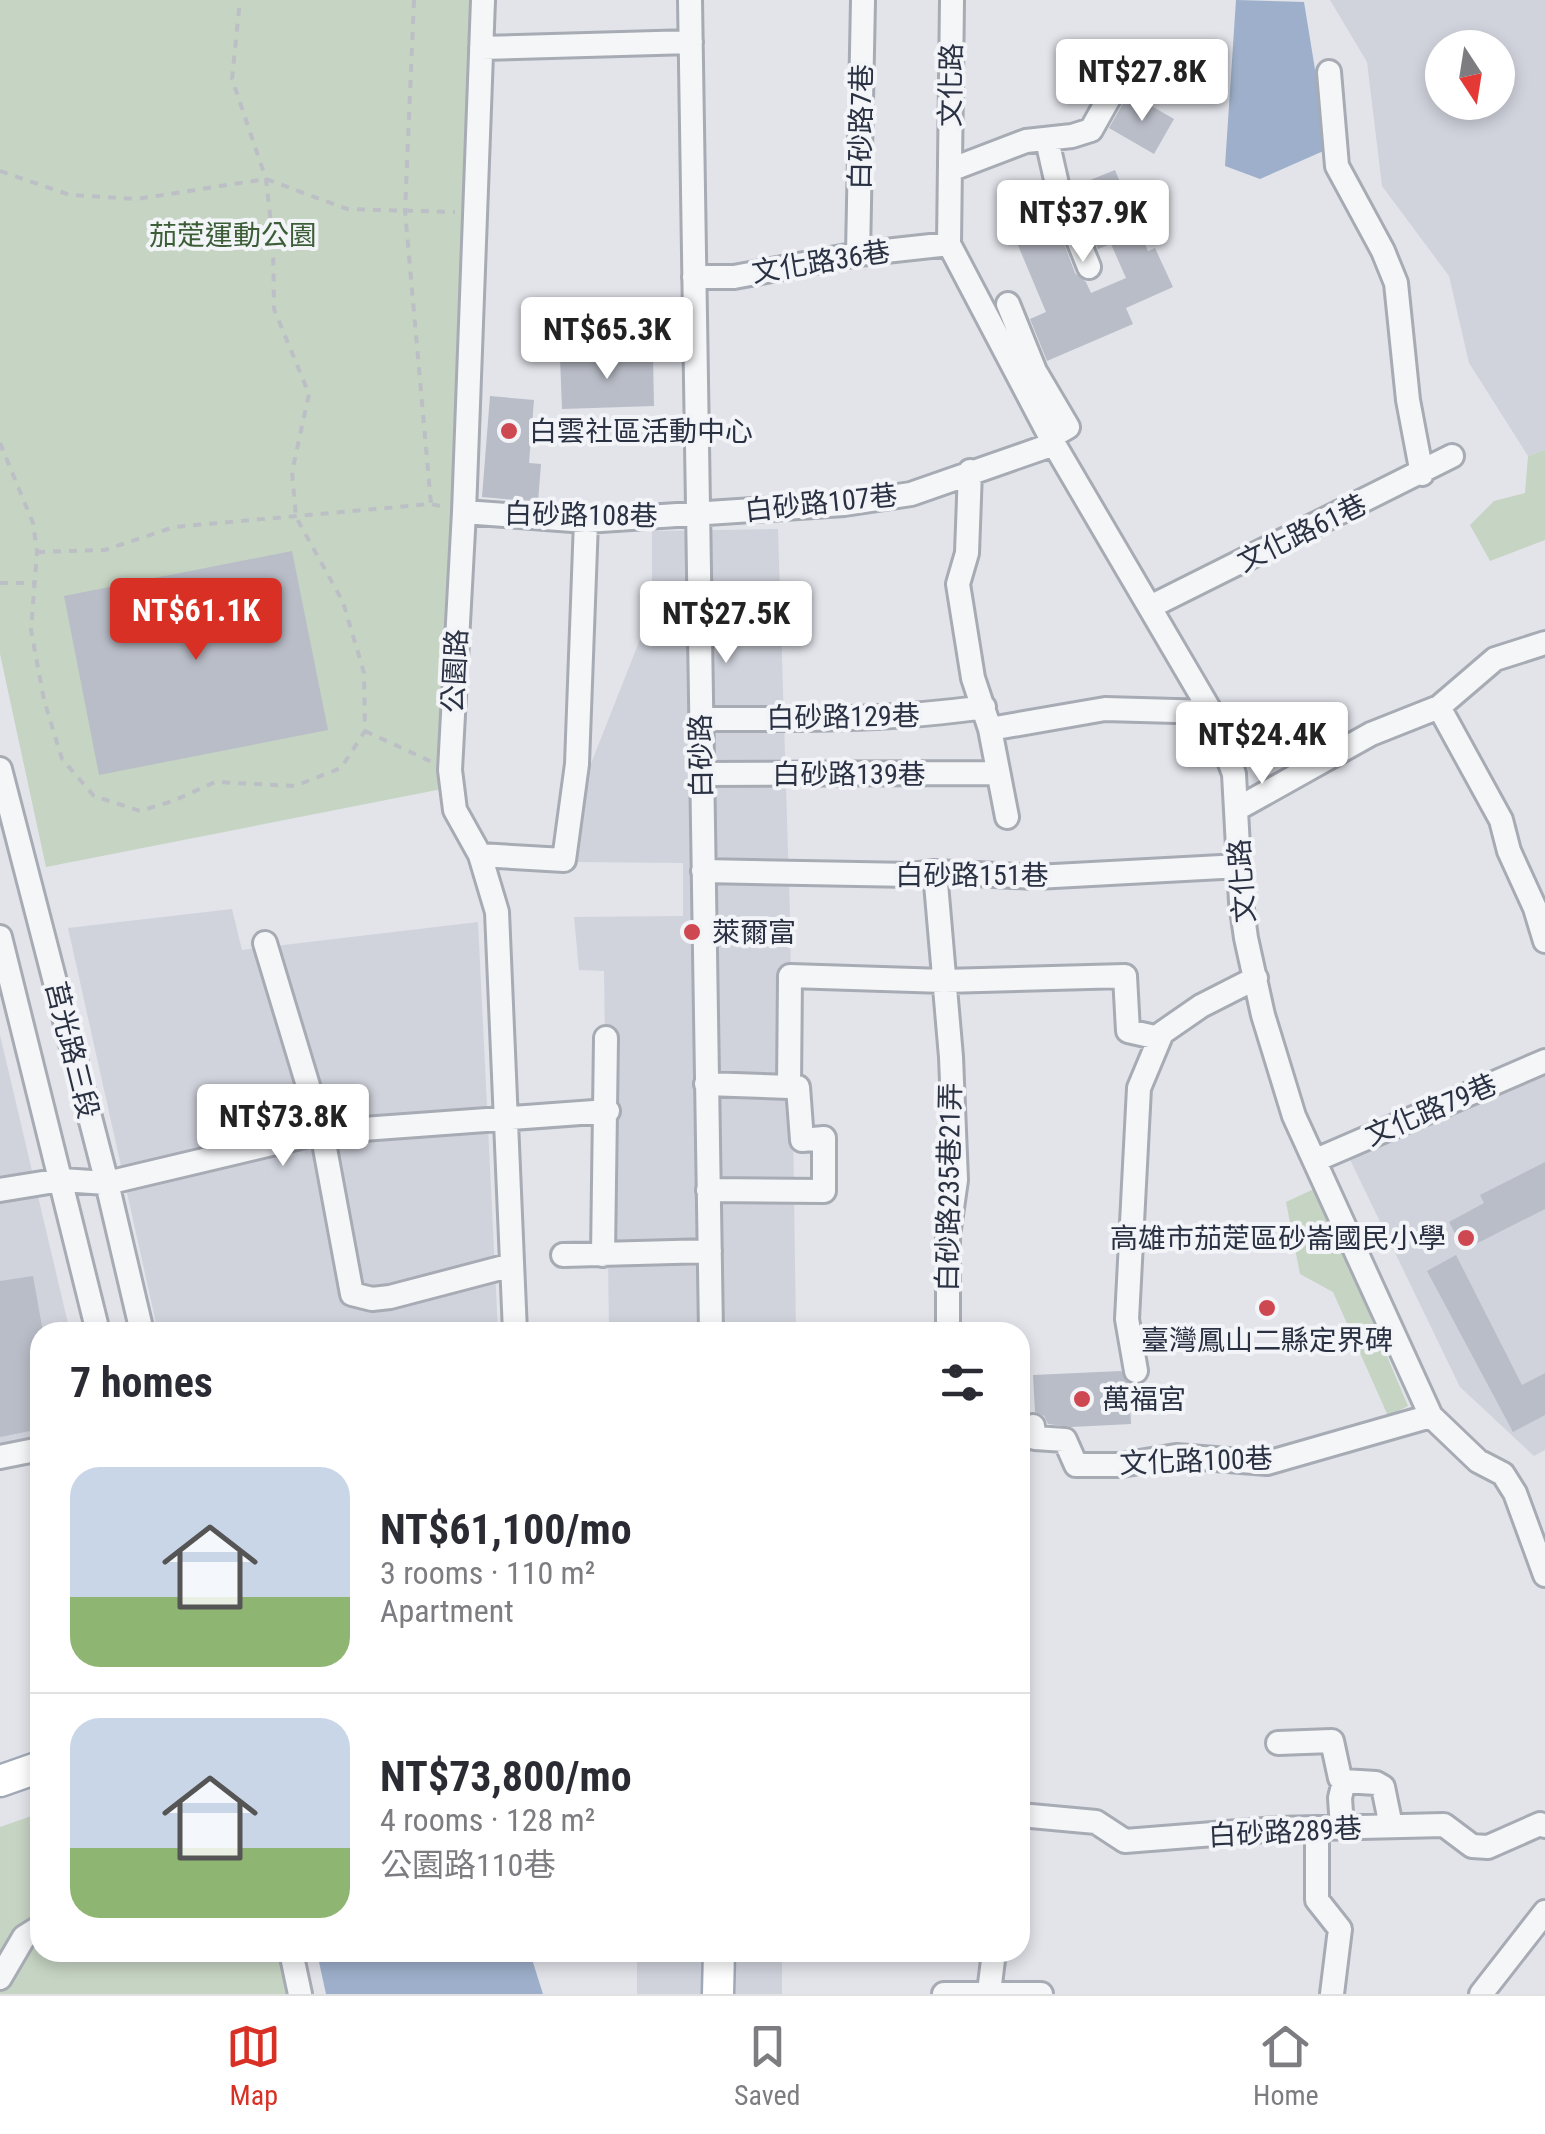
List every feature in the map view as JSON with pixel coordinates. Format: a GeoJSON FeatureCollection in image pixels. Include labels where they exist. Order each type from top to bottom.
{"type":"FeatureCollection","features":[{"type":"Feature","properties":{"kind":"main road"},"geometry":{"type":"LineString","coordinates":[[0,1781],[30,1770]]}},
{"type":"Feature","properties":{"kind":"main road"},"geometry":{"type":"LineString","coordinates":[[718,1994],[719,1962]]}},
{"type":"Feature","properties":{"kind":"street","name":"公園路"},"geometry":{"type":"LineString","coordinates":[[482,0],[464,512],[450,770],[455,810],[480,855],[498,912],[515,1322]]}},
{"type":"Feature","properties":{"kind":"street","name":"白砂路"},"geometry":{"type":"LineString","coordinates":[[690,0],[711,1322]]}},
{"type":"Feature","properties":{"kind":"street","name":"白砂路7巷"},"geometry":{"type":"LineString","coordinates":[[858,254],[864,0]]}},
{"type":"Feature","properties":{"kind":"street","name":"文化路"},"geometry":{"type":"LineString","coordinates":[[952,0],[948,244],[1052,440],[1211,712],[1230,756],[1237,809],[1240,902],[1263,1015],[1294,1116],[1431,1416],[1478,1461],[1503,1474],[1516,1493],[1545,1575]]}},
{"type":"Feature","properties":{"kind":"street"},"geometry":{"type":"LineString","coordinates":[[480,48],[691,42]]}},
{"type":"Feature","properties":{"kind":"street"},"geometry":{"type":"LineString","coordinates":[[1329,72],[1337,166],[1396,283],[1408,400],[1422,474]]}},
{"type":"Feature","properties":{"kind":"street"},"geometry":{"type":"LineString","coordinates":[[950,170],[1026,141],[1091,130],[1118,82]]}},
{"type":"Feature","properties":{"kind":"street"},"geometry":{"type":"LineString","coordinates":[[1047,140],[1060,192],[1089,268]]}},
{"type":"Feature","properties":{"kind":"street","name":"文化路36巷"},"geometry":{"type":"LineString","coordinates":[[694,277],[734,276],[858,254],[948,244]]}},
{"type":"Feature","properties":{"kind":"street"},"geometry":{"type":"LineString","coordinates":[[1008,304],[1036,371],[1068,427],[1052,440]]}},
{"type":"Feature","properties":{"kind":"street","name":"白砂路107巷"},"geometry":{"type":"LineString","coordinates":[[698,515],[844,504],[911,494],[1052,440]]}},
{"type":"Feature","properties":{"kind":"street","name":"文化路61巷"},"geometry":{"type":"LineString","coordinates":[[1150,607],[1452,456]]}},
{"type":"Feature","properties":{"kind":"street"},"geometry":{"type":"LineString","coordinates":[[970,471],[967,553],[958,584],[973,678],[987,718],[1007,817]]}},
{"type":"Feature","properties":{"kind":"street","name":"白砂路108巷"},"geometry":{"type":"LineString","coordinates":[[464,512],[586,521],[698,515]]}},
{"type":"Feature","properties":{"kind":"street"},"geometry":{"type":"LineString","coordinates":[[480,855],[564,860],[577,764],[586,521]]}},
{"type":"Feature","properties":{"kind":"street"},"geometry":{"type":"LineString","coordinates":[[1237,809],[1371,734],[1440,708],[1495,659],[1545,642]]}},
{"type":"Feature","properties":{"kind":"street"},"geometry":{"type":"LineString","coordinates":[[1440,708],[1501,820],[1509,850],[1540,906],[1545,940]]}},
{"type":"Feature","properties":{"kind":"street"},"geometry":{"type":"LineString","coordinates":[[987,718],[1105,709],[1211,712]]}},
{"type":"Feature","properties":{"kind":"street","name":"白砂路129巷"},"geometry":{"type":"LineString","coordinates":[[701,718],[987,718]]}},
{"type":"Feature","properties":{"kind":"street","name":"莒光路三段"},"geometry":{"type":"LineString","coordinates":[[0,769],[140,1322]]}},
{"type":"Feature","properties":{"kind":"street","name":"白砂路139巷"},"geometry":{"type":"LineString","coordinates":[[702,774],[996,773]]}},
{"type":"Feature","properties":{"kind":"street","name":"白砂路151巷"},"geometry":{"type":"LineString","coordinates":[[702,870],[1036,877],[1240,866]]}},
{"type":"Feature","properties":{"kind":"street","name":"白砂路235巷21弄"},"geometry":{"type":"LineString","coordinates":[[934,872],[956,1180],[948,1236],[948,1322]]}},
{"type":"Feature","properties":{"kind":"street","name":"莒光路三段"},"geometry":{"type":"LineString","coordinates":[[0,937],[96,1322]]}},
{"type":"Feature","properties":{"kind":"street"},"geometry":{"type":"LineString","coordinates":[[265,942],[322,1132],[352,1294],[372,1299],[390,1297],[512,1265]]}},
{"type":"Feature","properties":{"kind":"street"},"geometry":{"type":"LineString","coordinates":[[789,1086],[790,976],[944,981],[1125,976],[1128,1032],[1160,1038]]}},
{"type":"Feature","properties":{"kind":"street"},"geometry":{"type":"LineString","coordinates":[[1136,1371],[1127,1319],[1139,1088],[1160,1038],[1175,1021],[1256,978]]}},
{"type":"Feature","properties":{"kind":"street"},"geometry":{"type":"LineString","coordinates":[[603,1255],[608,1111],[606,1038]]}},
{"type":"Feature","properties":{"kind":"street","name":"文化路79巷"},"geometry":{"type":"LineString","coordinates":[[1316,1160],[1545,1060]]}},
{"type":"Feature","properties":{"kind":"street"},"geometry":{"type":"LineString","coordinates":[[706,1084],[798,1087],[802,1140],[824,1138],[824,1191],[708,1190]]}},
{"type":"Feature","properties":{"kind":"street"},"geometry":{"type":"LineString","coordinates":[[0,1190],[61,1180],[107,1183],[322,1132],[608,1111]]}},
{"type":"Feature","properties":{"kind":"street"},"geometry":{"type":"LineString","coordinates":[[563,1255],[710,1251]]}},
{"type":"Feature","properties":{"kind":"street","name":"文化路100巷"},"geometry":{"type":"LineString","coordinates":[[1030,1426],[1035,1438],[1065,1440],[1076,1465],[1121,1464],[1176,1456],[1267,1462],[1431,1416]]}},
{"type":"Feature","properties":{"kind":"street"},"geometry":{"type":"LineString","coordinates":[[0,1458],[30,1452]]}},
{"type":"Feature","properties":{"kind":"street"},"geometry":{"type":"LineString","coordinates":[[1278,1743],[1332,1741],[1340,1778],[1382,1787],[1392,1826]]}},
{"type":"Feature","properties":{"kind":"street"},"geometry":{"type":"LineString","coordinates":[[1342,1827],[1340,1798],[1344,1780]]}},
{"type":"Feature","properties":{"kind":"street","name":"白砂路289巷"},"geometry":{"type":"LineString","coordinates":[[1030,1816],[1096,1822],[1125,1842],[1317,1828],[1444,1825],[1472,1846],[1488,1847],[1540,1824],[1545,1826]]}},
{"type":"Feature","properties":{"kind":"street"},"geometry":{"type":"LineString","coordinates":[[1317,1828],[1318,1900],[1340,1930],[1332,1994]]}},
{"type":"Feature","properties":{"kind":"street"},"geometry":{"type":"LineString","coordinates":[[1481,1994],[1545,1912]]}},
{"type":"Feature","properties":{"kind":"street"},"geometry":{"type":"LineString","coordinates":[[0,1978],[30,1933]]}},
{"type":"Feature","properties":{"kind":"street"},"geometry":{"type":"LineString","coordinates":[[294,1962],[300,1994]]}},
{"type":"Feature","properties":{"kind":"street"},"geometry":{"type":"LineString","coordinates":[[980,1993],[991,1962]]}},
{"type":"Feature","properties":{"kind":"street"},"geometry":{"type":"LineString","coordinates":[[944,1994],[1041,1994]]}},
{"type":"Feature","properties":{"kind":"path"},"geometry":{"type":"LineString","coordinates":[[0,443],[33,523],[37,552],[31,630],[44,700],[62,758],[94,796],[140,811],[174,802],[215,782],[295,786],[341,768],[365,731],[364,673],[343,602],[296,516],[292,472],[309,394],[274,309],[273,242],[266,180],[232,78],[240,0]]}},
{"type":"Feature","properties":{"kind":"path"},"geometry":{"type":"LineString","coordinates":[[414,0],[405,212],[431,504]]}},
{"type":"Feature","properties":{"kind":"path"},"geometry":{"type":"LineString","coordinates":[[0,171],[70,194],[137,199],[266,180],[347,209],[475,212]]}},
{"type":"Feature","properties":{"kind":"path"},"geometry":{"type":"LineString","coordinates":[[37,552],[105,550],[174,527],[431,504],[464,512]]}},
{"type":"Feature","properties":{"kind":"path"},"geometry":{"type":"LineString","coordinates":[[0,583],[33,583]]}},
{"type":"Feature","properties":{"kind":"path"},"geometry":{"type":"LineString","coordinates":[[365,731],[450,770]]}},
{"type":"Feature","properties":{"kind":"shaded area"},"geometry":{"type":"Polygon","coordinates":[[[1330,0],[1545,0],[1545,450],[1528,456],[1469,363],[1449,276],[1382,186],[1367,62],[1330,0]]]}},
{"type":"Feature","properties":{"kind":"shaded area"},"geometry":{"type":"Polygon","coordinates":[[[778,529],[790,915],[796,1322],[609,1322],[604,971],[579,970],[574,917],[683,916],[683,863],[574,862],[577,799],[652,609],[652,531],[778,529]]]}},
{"type":"Feature","properties":{"kind":"shaded area"},"geometry":{"type":"Polygon","coordinates":[[[232,909],[242,950],[478,922],[498,1322],[156,1322],[68,928],[232,909]]]}},
{"type":"Feature","properties":{"kind":"shaded area"},"geometry":{"type":"Polygon","coordinates":[[[0,1035],[68,1322],[30,1322],[30,1441],[0,1447],[0,1035]]]}},
{"type":"Feature","properties":{"kind":"shaded area","name":"高雄市茄萣區砂崙國民小學"},"geometry":{"type":"Polygon","coordinates":[[[1545,1054],[1545,1450],[1534,1456],[1460,1387],[1340,1139],[1545,1054]]]}},
{"type":"Feature","properties":{"kind":"shaded area"},"geometry":{"type":"Polygon","coordinates":[[[637,1962],[782,1962],[782,1994],[637,1994],[637,1962]]]}},
{"type":"Feature","properties":{"kind":"green space","name":"茄萣運動公園"},"geometry":{"type":"Polygon","coordinates":[[[0,0],[476,0],[447,788],[46,867],[0,654],[0,0]]]}},
{"type":"Feature","properties":{"kind":"green space"},"geometry":{"type":"Polygon","coordinates":[[[1545,450],[1545,540],[1490,561],[1470,525],[1494,501],[1525,493],[1528,456],[1545,450]]]}},
{"type":"Feature","properties":{"kind":"green space"},"geometry":{"type":"Polygon","coordinates":[[[1316,1188],[1408,1406],[1388,1416],[1333,1292],[1300,1274],[1286,1202],[1316,1188]]]}},
{"type":"Feature","properties":{"kind":"green space"},"geometry":{"type":"Polygon","coordinates":[[[30,1816],[30,1962],[288,1962],[296,1994],[0,1994],[0,1827],[30,1816]]]}},
{"type":"Feature","properties":{"kind":"water"},"geometry":{"type":"Polygon","coordinates":[[[1236,0],[1304,2],[1328,149],[1260,179],[1225,166],[1236,0]]]}},
{"type":"Feature","properties":{"kind":"water"},"geometry":{"type":"Polygon","coordinates":[[[319,1962],[533,1962],[543,1994],[326,1994],[319,1962]]]}},
{"type":"Feature","properties":{"kind":"building"},"geometry":{"type":"Polygon","coordinates":[[[1129,93],[1174,119],[1154,154],[1109,128],[1129,93]]]}},
{"type":"Feature","properties":{"kind":"building"},"geometry":{"type":"Polygon","coordinates":[[[1115,170],[1148,251],[1155,248],[1173,287],[1126,308],[1133,324],[1047,361],[1030,319],[1046,312],[999,200],[1041,183],[1075,273],[1091,293],[1126,278],[1111,244],[1098,249],[1073,187],[1115,170]]]}},
{"type":"Feature","properties":{"kind":"building"},"geometry":{"type":"Polygon","coordinates":[[[653,356],[654,406],[562,409],[560,358],[653,356]]]}},
{"type":"Feature","properties":{"kind":"building","name":"白雲社區活動中心"},"geometry":{"type":"Polygon","coordinates":[[[490,396],[534,400],[529,463],[541,464],[538,502],[482,497],[490,396]]]}},
{"type":"Feature","properties":{"kind":"building"},"geometry":{"type":"Polygon","coordinates":[[[292,551],[328,730],[99,775],[64,596],[292,551]]]}},
{"type":"Feature","properties":{"kind":"building"},"geometry":{"type":"Polygon","coordinates":[[[1545,1162],[1545,1209],[1464,1250],[1449,1222],[1484,1203],[1480,1195],[1545,1162]]]}},
{"type":"Feature","properties":{"kind":"building"},"geometry":{"type":"Polygon","coordinates":[[[1456,1255],[1522,1385],[1545,1373],[1545,1415],[1513,1432],[1427,1271],[1456,1255]]]}},
{"type":"Feature","properties":{"kind":"building"},"geometry":{"type":"Polygon","coordinates":[[[33,1276],[41,1322],[30,1322],[30,1431],[0,1437],[0,1281],[33,1276]]]}},
{"type":"Feature","properties":{"kind":"building","name":"萬福宮"},"geometry":{"type":"Polygon","coordinates":[[[1121,1371],[1129,1384],[1131,1424],[1071,1427],[1048,1424],[1044,1416],[1035,1412],[1033,1375],[1121,1371]]]}},
{"type":"Feature","properties":{"kind":"place","name":"白雲社區活動中心"},"geometry":{"type":"Point","coordinates":[509,431]}},
{"type":"Feature","properties":{"kind":"place","name":"萊爾富"},"geometry":{"type":"Point","coordinates":[692,932]}},
{"type":"Feature","properties":{"kind":"place","name":"高雄市茄萣區砂崙國民小學"},"geometry":{"type":"Point","coordinates":[1466,1238]}},
{"type":"Feature","properties":{"kind":"place","name":"臺灣鳳山二縣定界碑"},"geometry":{"type":"Point","coordinates":[1267,1308]}},
{"type":"Feature","properties":{"kind":"place","name":"萬福宮"},"geometry":{"type":"Point","coordinates":[1082,1399]}}]}
